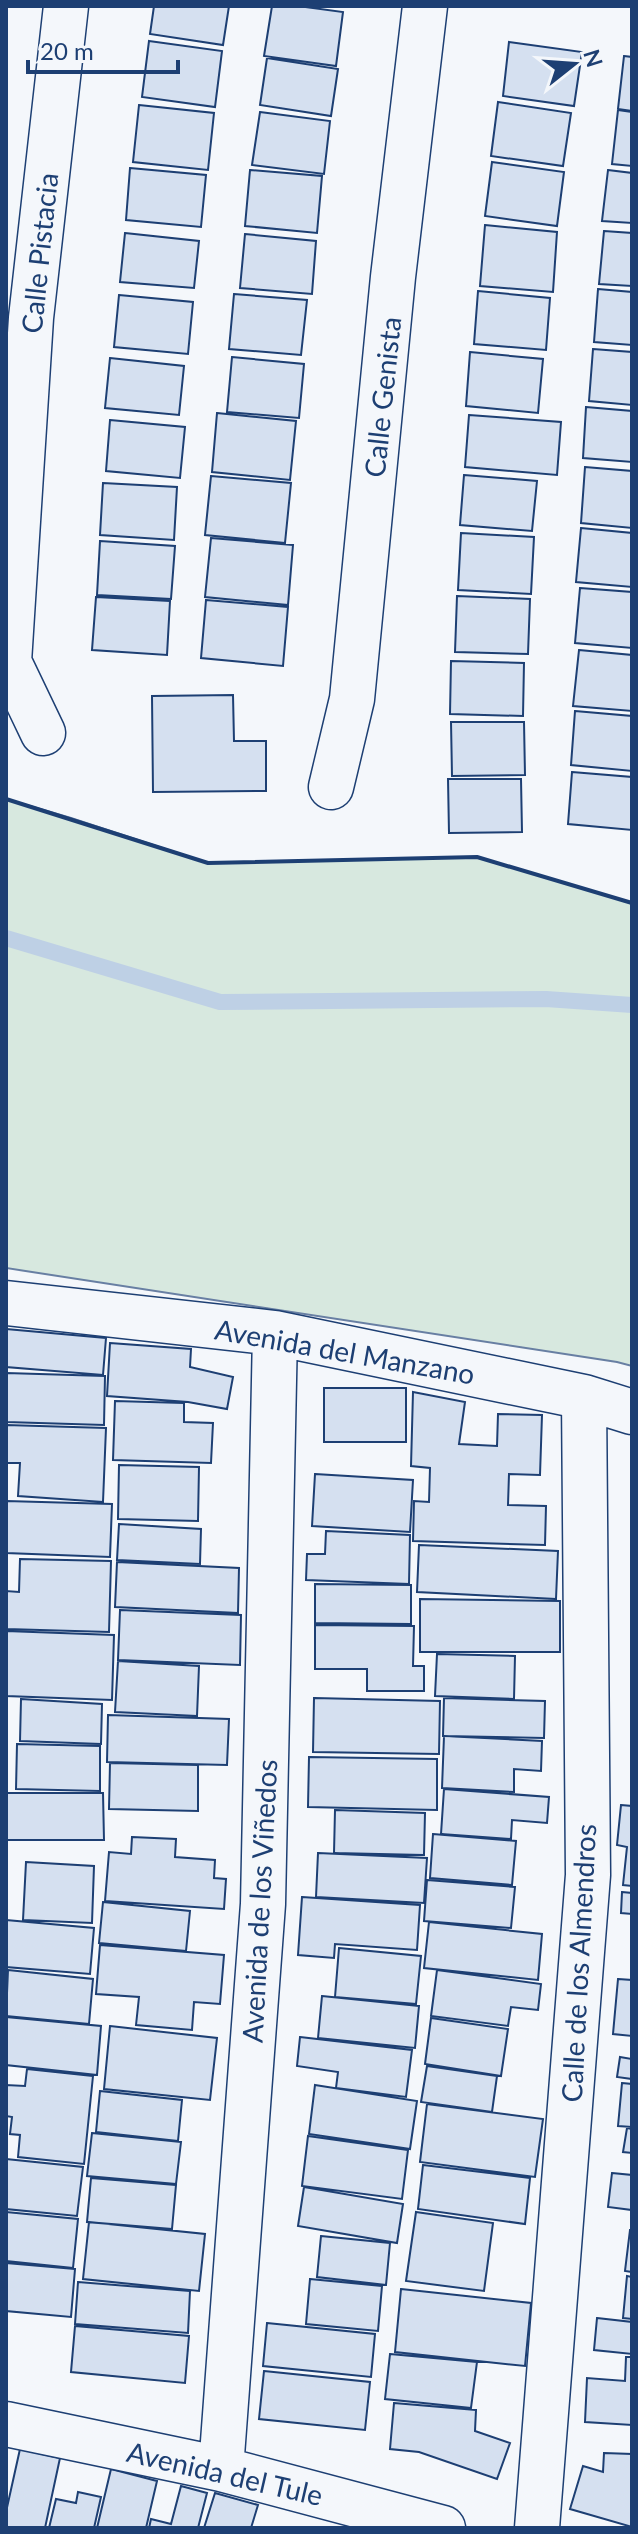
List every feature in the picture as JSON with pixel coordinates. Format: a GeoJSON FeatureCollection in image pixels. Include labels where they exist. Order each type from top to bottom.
{"type":"FeatureCollection","features":[{"type":"Feature","properties":{"kind":"street","name":"Calle Pistacia"},"geometry":{"type":"LineString","coordinates":[[43,733],[9,662],[31,318],[66,6]]}},
{"type":"Feature","properties":{"kind":"street","name":"Calle Genista"},"geometry":{"type":"LineString","coordinates":[[331,787],[352,699],[393,277],[425,6]]}},
{"type":"Feature","properties":{"kind":"street","name":"Avenida del Manzano"},"geometry":{"type":"LineString","coordinates":[[6,1303],[275,1333],[584,1397],[632,1412]]}},
{"type":"Feature","properties":{"kind":"street","name":"Avenida de los Viñedos"},"geometry":{"type":"LineString","coordinates":[[221,2469],[263,1904],[275,1333]]}},
{"type":"Feature","properties":{"kind":"street","name":"Calle de los Almendros"},"geometry":{"type":"LineString","coordinates":[[537,2528],[588,1875],[584,1397]]}},
{"type":"Feature","properties":{"kind":"street","name":"Avenida del Tule"},"geometry":{"type":"LineString","coordinates":[[6,2424],[221,2469],[443,2528]]}},
{"type":"Feature","properties":{"kind":"shaded area"},"geometry":{"type":"Polygon","coordinates":[[[6,799],[208,863],[477,857],[632,903],[632,1366],[6,1268],[6,799]]]}},
{"type":"Feature","properties":{"kind":"building"},"geometry":{"type":"Polygon","coordinates":[[[154,6],[229,6],[223,45],[150,34],[154,6]]]}},
{"type":"Feature","properties":{"kind":"building"},"geometry":{"type":"Polygon","coordinates":[[[272,6],[343,12],[336,66],[264,56],[272,6]]]}},
{"type":"Feature","properties":{"kind":"building"},"geometry":{"type":"Polygon","coordinates":[[[149,41],[222,51],[215,107],[142,97],[149,41]]]}},
{"type":"Feature","properties":{"kind":"building"},"geometry":{"type":"Polygon","coordinates":[[[509,42],[582,52],[574,106],[503,96],[509,42]]]}},
{"type":"Feature","properties":{"kind":"building"},"geometry":{"type":"Polygon","coordinates":[[[624,56],[632,57],[632,111],[618,109],[624,56]]]}},
{"type":"Feature","properties":{"kind":"building"},"geometry":{"type":"Polygon","coordinates":[[[267,58],[338,69],[331,116],[260,105],[267,58]]]}},
{"type":"Feature","properties":{"kind":"building"},"geometry":{"type":"Polygon","coordinates":[[[498,102],[571,113],[563,166],[491,156],[498,102]]]}},
{"type":"Feature","properties":{"kind":"building"},"geometry":{"type":"Polygon","coordinates":[[[139,105],[214,113],[208,170],[133,162],[139,105]]]}},
{"type":"Feature","properties":{"kind":"building"},"geometry":{"type":"Polygon","coordinates":[[[618,110],[632,112],[632,166],[612,164],[618,110]]]}},
{"type":"Feature","properties":{"kind":"building"},"geometry":{"type":"Polygon","coordinates":[[[260,112],[330,121],[324,174],[252,165],[260,112]]]}},
{"type":"Feature","properties":{"kind":"building"},"geometry":{"type":"Polygon","coordinates":[[[492,162],[564,172],[557,226],[485,216],[492,162]]]}},
{"type":"Feature","properties":{"kind":"building"},"geometry":{"type":"Polygon","coordinates":[[[130,168],[206,175],[201,227],[126,220],[130,168]]]}},
{"type":"Feature","properties":{"kind":"building"},"geometry":{"type":"Polygon","coordinates":[[[250,170],[322,176],[317,233],[245,226],[250,170]]]}},
{"type":"Feature","properties":{"kind":"building"},"geometry":{"type":"Polygon","coordinates":[[[608,170],[632,173],[632,223],[602,221],[608,170]]]}},
{"type":"Feature","properties":{"kind":"building"},"geometry":{"type":"Polygon","coordinates":[[[485,225],[557,232],[553,292],[480,286],[485,225]]]}},
{"type":"Feature","properties":{"kind":"building"},"geometry":{"type":"Polygon","coordinates":[[[604,231],[632,233],[632,286],[599,284],[604,231]]]}},
{"type":"Feature","properties":{"kind":"building"},"geometry":{"type":"Polygon","coordinates":[[[125,233],[199,241],[194,288],[120,282],[125,233]]]}},
{"type":"Feature","properties":{"kind":"building"},"geometry":{"type":"Polygon","coordinates":[[[245,234],[316,241],[312,294],[240,288],[245,234]]]}},
{"type":"Feature","properties":{"kind":"building"},"geometry":{"type":"Polygon","coordinates":[[[598,289],[632,292],[632,345],[594,342],[598,289]]]}},
{"type":"Feature","properties":{"kind":"building"},"geometry":{"type":"Polygon","coordinates":[[[478,291],[550,298],[546,350],[474,344],[478,291]]]}},
{"type":"Feature","properties":{"kind":"building"},"geometry":{"type":"Polygon","coordinates":[[[234,294],[307,300],[301,355],[229,349],[234,294]]]}},
{"type":"Feature","properties":{"kind":"building"},"geometry":{"type":"Polygon","coordinates":[[[119,295],[193,302],[188,354],[114,347],[119,295]]]}},
{"type":"Feature","properties":{"kind":"building"},"geometry":{"type":"Polygon","coordinates":[[[593,349],[632,352],[632,405],[589,401],[593,349]]]}},
{"type":"Feature","properties":{"kind":"building"},"geometry":{"type":"Polygon","coordinates":[[[470,352],[543,359],[538,413],[466,406],[470,352]]]}},
{"type":"Feature","properties":{"kind":"building"},"geometry":{"type":"Polygon","coordinates":[[[232,357],[304,364],[299,418],[227,412],[232,357]]]}},
{"type":"Feature","properties":{"kind":"building"},"geometry":{"type":"Polygon","coordinates":[[[110,358],[184,366],[179,415],[105,408],[110,358]]]}},
{"type":"Feature","properties":{"kind":"building"},"geometry":{"type":"Polygon","coordinates":[[[586,407],[632,411],[632,462],[583,458],[586,407]]]}},
{"type":"Feature","properties":{"kind":"building"},"geometry":{"type":"Polygon","coordinates":[[[217,413],[296,421],[290,480],[212,472],[217,413]]]}},
{"type":"Feature","properties":{"kind":"building"},"geometry":{"type":"Polygon","coordinates":[[[469,415],[561,422],[557,475],[465,467],[469,415]]]}},
{"type":"Feature","properties":{"kind":"building"},"geometry":{"type":"Polygon","coordinates":[[[110,420],[185,427],[180,478],[106,471],[110,420]]]}},
{"type":"Feature","properties":{"kind":"building"},"geometry":{"type":"Polygon","coordinates":[[[585,467],[632,471],[632,528],[581,523],[585,467]]]}},
{"type":"Feature","properties":{"kind":"building"},"geometry":{"type":"Polygon","coordinates":[[[464,475],[537,481],[532,531],[460,525],[464,475]]]}},
{"type":"Feature","properties":{"kind":"building"},"geometry":{"type":"Polygon","coordinates":[[[211,476],[291,483],[285,543],[205,535],[211,476]]]}},
{"type":"Feature","properties":{"kind":"building"},"geometry":{"type":"Polygon","coordinates":[[[103,483],[177,487],[174,540],[100,535],[103,483]]]}},
{"type":"Feature","properties":{"kind":"building"},"geometry":{"type":"Polygon","coordinates":[[[581,528],[632,533],[632,587],[576,582],[581,528]]]}},
{"type":"Feature","properties":{"kind":"building"},"geometry":{"type":"Polygon","coordinates":[[[461,533],[534,537],[531,594],[458,590],[461,533]]]}},
{"type":"Feature","properties":{"kind":"building"},"geometry":{"type":"Polygon","coordinates":[[[211,538],[293,545],[288,605],[205,597],[211,538]]]}},
{"type":"Feature","properties":{"kind":"building"},"geometry":{"type":"Polygon","coordinates":[[[100,541],[175,546],[171,599],[97,595],[100,541]]]}},
{"type":"Feature","properties":{"kind":"building"},"geometry":{"type":"Polygon","coordinates":[[[580,588],[632,592],[632,648],[575,643],[580,588]]]}},
{"type":"Feature","properties":{"kind":"building"},"geometry":{"type":"Polygon","coordinates":[[[457,596],[530,599],[528,654],[455,652],[457,596]]]}},
{"type":"Feature","properties":{"kind":"building"},"geometry":{"type":"Polygon","coordinates":[[[96,597],[170,601],[167,655],[92,650],[96,597]]]}},
{"type":"Feature","properties":{"kind":"building"},"geometry":{"type":"Polygon","coordinates":[[[206,600],[288,607],[283,666],[201,658],[206,600]]]}},
{"type":"Feature","properties":{"kind":"building"},"geometry":{"type":"Polygon","coordinates":[[[579,650],[632,655],[632,711],[573,706],[579,650]]]}},
{"type":"Feature","properties":{"kind":"building"},"geometry":{"type":"Polygon","coordinates":[[[451,661],[524,663],[523,716],[450,714],[451,661]]]}},
{"type":"Feature","properties":{"kind":"building"},"geometry":{"type":"Polygon","coordinates":[[[233,695],[234,741],[266,741],[266,791],[153,792],[152,696],[233,695]]]}},
{"type":"Feature","properties":{"kind":"building"},"geometry":{"type":"Polygon","coordinates":[[[575,711],[632,716],[632,771],[571,765],[575,711]]]}},
{"type":"Feature","properties":{"kind":"building"},"geometry":{"type":"Polygon","coordinates":[[[451,722],[524,722],[525,775],[452,776],[451,722]]]}},
{"type":"Feature","properties":{"kind":"building"},"geometry":{"type":"Polygon","coordinates":[[[572,772],[632,777],[632,830],[568,824],[572,772]]]}},
{"type":"Feature","properties":{"kind":"building"},"geometry":{"type":"Polygon","coordinates":[[[448,779],[521,779],[522,832],[449,833],[448,779]]]}},
{"type":"Feature","properties":{"kind":"building"},"geometry":{"type":"Polygon","coordinates":[[[6,1329],[106,1338],[103,1375],[6,1367],[6,1329]]]}},
{"type":"Feature","properties":{"kind":"building"},"geometry":{"type":"Polygon","coordinates":[[[110,1343],[191,1349],[190,1367],[233,1377],[227,1409],[188,1402],[107,1396],[110,1343]]]}},
{"type":"Feature","properties":{"kind":"building"},"geometry":{"type":"Polygon","coordinates":[[[6,1373],[105,1376],[104,1425],[6,1422],[6,1373]]]}},
{"type":"Feature","properties":{"kind":"building"},"geometry":{"type":"Polygon","coordinates":[[[324,1388],[406,1388],[406,1442],[324,1442],[324,1388]]]}},
{"type":"Feature","properties":{"kind":"building"},"geometry":{"type":"Polygon","coordinates":[[[413,1392],[465,1402],[459,1444],[497,1446],[498,1414],[542,1415],[540,1475],[509,1474],[508,1505],[546,1506],[545,1545],[413,1541],[414,1501],[429,1502],[430,1468],[411,1466],[413,1392]]]}},
{"type":"Feature","properties":{"kind":"building"},"geometry":{"type":"Polygon","coordinates":[[[115,1401],[184,1403],[184,1422],[213,1423],[211,1463],[113,1460],[115,1401]]]}},
{"type":"Feature","properties":{"kind":"building"},"geometry":{"type":"Polygon","coordinates":[[[6,1425],[106,1428],[103,1502],[18,1496],[20,1463],[6,1463],[6,1425]]]}},
{"type":"Feature","properties":{"kind":"building"},"geometry":{"type":"Polygon","coordinates":[[[119,1465],[199,1467],[198,1521],[118,1519],[119,1465]]]}},
{"type":"Feature","properties":{"kind":"building"},"geometry":{"type":"Polygon","coordinates":[[[315,1474],[413,1480],[410,1532],[312,1526],[315,1474]]]}},
{"type":"Feature","properties":{"kind":"building"},"geometry":{"type":"Polygon","coordinates":[[[6,1501],[112,1504],[110,1557],[6,1553],[6,1501]]]}},
{"type":"Feature","properties":{"kind":"building"},"geometry":{"type":"Polygon","coordinates":[[[119,1524],[201,1529],[200,1564],[117,1560],[119,1524]]]}},
{"type":"Feature","properties":{"kind":"building"},"geometry":{"type":"Polygon","coordinates":[[[326,1531],[410,1535],[409,1584],[306,1580],[307,1554],[325,1554],[326,1531]]]}},
{"type":"Feature","properties":{"kind":"building"},"geometry":{"type":"Polygon","coordinates":[[[419,1545],[558,1551],[556,1599],[417,1592],[419,1545]]]}},
{"type":"Feature","properties":{"kind":"building"},"geometry":{"type":"Polygon","coordinates":[[[20,1559],[111,1561],[109,1632],[6,1629],[6,1591],[19,1592],[20,1559]]]}},
{"type":"Feature","properties":{"kind":"building"},"geometry":{"type":"Polygon","coordinates":[[[117,1562],[239,1568],[238,1613],[115,1607],[117,1562]]]}},
{"type":"Feature","properties":{"kind":"building"},"geometry":{"type":"Polygon","coordinates":[[[315,1584],[411,1585],[411,1624],[315,1623],[315,1584]]]}},
{"type":"Feature","properties":{"kind":"building"},"geometry":{"type":"Polygon","coordinates":[[[420,1599],[560,1601],[560,1652],[420,1652],[420,1599]]]}},
{"type":"Feature","properties":{"kind":"building"},"geometry":{"type":"Polygon","coordinates":[[[120,1610],[241,1615],[240,1665],[118,1660],[120,1610]]]}},
{"type":"Feature","properties":{"kind":"building"},"geometry":{"type":"Polygon","coordinates":[[[315,1625],[414,1626],[413,1666],[424,1666],[424,1691],[367,1691],[367,1669],[315,1669],[315,1625]]]}},
{"type":"Feature","properties":{"kind":"building"},"geometry":{"type":"Polygon","coordinates":[[[6,1631],[114,1635],[112,1700],[6,1696],[6,1631]]]}},
{"type":"Feature","properties":{"kind":"building"},"geometry":{"type":"Polygon","coordinates":[[[437,1654],[515,1656],[514,1699],[435,1696],[437,1654]]]}},
{"type":"Feature","properties":{"kind":"building"},"geometry":{"type":"Polygon","coordinates":[[[118,1661],[199,1666],[197,1716],[115,1712],[118,1661]]]}},
{"type":"Feature","properties":{"kind":"building"},"geometry":{"type":"Polygon","coordinates":[[[314,1698],[440,1701],[439,1754],[313,1752],[314,1698]]]}},
{"type":"Feature","properties":{"kind":"building"},"geometry":{"type":"Polygon","coordinates":[[[444,1698],[545,1701],[544,1738],[443,1736],[444,1698]]]}},
{"type":"Feature","properties":{"kind":"building"},"geometry":{"type":"Polygon","coordinates":[[[21,1699],[102,1704],[101,1744],[20,1741],[21,1699]]]}},
{"type":"Feature","properties":{"kind":"building"},"geometry":{"type":"Polygon","coordinates":[[[108,1715],[229,1719],[227,1765],[107,1762],[108,1715]]]}},
{"type":"Feature","properties":{"kind":"building"},"geometry":{"type":"Polygon","coordinates":[[[444,1736],[542,1741],[541,1771],[514,1769],[514,1792],[442,1788],[444,1736]]]}},
{"type":"Feature","properties":{"kind":"building"},"geometry":{"type":"Polygon","coordinates":[[[17,1744],[100,1746],[100,1791],[16,1789],[17,1744]]]}},
{"type":"Feature","properties":{"kind":"building"},"geometry":{"type":"Polygon","coordinates":[[[309,1757],[437,1759],[437,1810],[308,1807],[309,1757]]]}},
{"type":"Feature","properties":{"kind":"building"},"geometry":{"type":"Polygon","coordinates":[[[110,1763],[198,1765],[198,1811],[109,1809],[110,1763]]]}},
{"type":"Feature","properties":{"kind":"building"},"geometry":{"type":"Polygon","coordinates":[[[444,1789],[549,1797],[547,1823],[512,1820],[511,1839],[441,1834],[444,1789]]]}},
{"type":"Feature","properties":{"kind":"building"},"geometry":{"type":"Polygon","coordinates":[[[6,1793],[103,1793],[104,1840],[6,1840],[6,1793]]]}},
{"type":"Feature","properties":{"kind":"building"},"geometry":{"type":"Polygon","coordinates":[[[621,1805],[632,1806],[632,1886],[623,1885],[627,1847],[617,1845],[621,1805]]]}},
{"type":"Feature","properties":{"kind":"building"},"geometry":{"type":"Polygon","coordinates":[[[335,1810],[425,1813],[424,1855],[334,1853],[335,1810]]]}},
{"type":"Feature","properties":{"kind":"building"},"geometry":{"type":"Polygon","coordinates":[[[433,1834],[516,1841],[512,1885],[430,1878],[433,1834]]]}},
{"type":"Feature","properties":{"kind":"building"},"geometry":{"type":"Polygon","coordinates":[[[132,1837],[176,1839],[175,1857],[215,1860],[214,1878],[226,1879],[224,1909],[105,1901],[109,1852],[131,1854],[132,1837]]]}},
{"type":"Feature","properties":{"kind":"building"},"geometry":{"type":"Polygon","coordinates":[[[318,1853],[427,1858],[424,1903],[316,1897],[318,1853]]]}},
{"type":"Feature","properties":{"kind":"building"},"geometry":{"type":"Polygon","coordinates":[[[26,1862],[94,1866],[92,1923],[23,1920],[26,1862]]]}},
{"type":"Feature","properties":{"kind":"building"},"geometry":{"type":"Polygon","coordinates":[[[427,1880],[515,1887],[511,1928],[424,1921],[427,1880]]]}},
{"type":"Feature","properties":{"kind":"building"},"geometry":{"type":"Polygon","coordinates":[[[622,1892],[632,1893],[632,1914],[621,1913],[622,1892]]]}},
{"type":"Feature","properties":{"kind":"building"},"geometry":{"type":"Polygon","coordinates":[[[302,1897],[420,1905],[417,1950],[335,1944],[334,1958],[298,1955],[302,1897]]]}},
{"type":"Feature","properties":{"kind":"building"},"geometry":{"type":"Polygon","coordinates":[[[103,1902],[190,1911],[186,1951],[99,1943],[103,1902]]]}},
{"type":"Feature","properties":{"kind":"building"},"geometry":{"type":"Polygon","coordinates":[[[6,1920],[94,1928],[90,1974],[6,1967],[6,1920]]]}},
{"type":"Feature","properties":{"kind":"building"},"geometry":{"type":"Polygon","coordinates":[[[429,1922],[542,1934],[538,1980],[424,1968],[429,1922]]]}},
{"type":"Feature","properties":{"kind":"building"},"geometry":{"type":"Polygon","coordinates":[[[100,1945],[224,1955],[220,2004],[194,2002],[192,2030],[136,2025],[139,1997],[96,1994],[100,1945]]]}},
{"type":"Feature","properties":{"kind":"building"},"geometry":{"type":"Polygon","coordinates":[[[339,1948],[421,1956],[416,2004],[335,1997],[339,1948]]]}},
{"type":"Feature","properties":{"kind":"building"},"geometry":{"type":"Polygon","coordinates":[[[8,1970],[93,1979],[89,2024],[6,2016],[8,1970]]]}},
{"type":"Feature","properties":{"kind":"building"},"geometry":{"type":"Polygon","coordinates":[[[437,1970],[541,1984],[538,2010],[511,2007],[508,2026],[431,2016],[437,1970]]]}},
{"type":"Feature","properties":{"kind":"building"},"geometry":{"type":"Polygon","coordinates":[[[618,1979],[632,1980],[632,2036],[613,2034],[618,1979]]]}},
{"type":"Feature","properties":{"kind":"building"},"geometry":{"type":"Polygon","coordinates":[[[322,1996],[419,2006],[415,2048],[318,2038],[322,1996]]]}},
{"type":"Feature","properties":{"kind":"building"},"geometry":{"type":"Polygon","coordinates":[[[6,2017],[101,2026],[97,2075],[6,2065],[6,2017]]]}},
{"type":"Feature","properties":{"kind":"building"},"geometry":{"type":"Polygon","coordinates":[[[431,2018],[508,2029],[501,2076],[425,2064],[431,2018]]]}},
{"type":"Feature","properties":{"kind":"building"},"geometry":{"type":"Polygon","coordinates":[[[110,2026],[217,2038],[210,2100],[104,2089],[110,2026]]]}},
{"type":"Feature","properties":{"kind":"building"},"geometry":{"type":"Polygon","coordinates":[[[300,2037],[412,2050],[406,2097],[336,2088],[338,2072],[297,2066],[300,2037]]]}},
{"type":"Feature","properties":{"kind":"building"},"geometry":{"type":"Polygon","coordinates":[[[620,2057],[632,2059],[632,2079],[617,2077],[620,2057]]]}},
{"type":"Feature","properties":{"kind":"building"},"geometry":{"type":"Polygon","coordinates":[[[427,2066],[497,2076],[492,2112],[421,2102],[427,2066]]]}},
{"type":"Feature","properties":{"kind":"building"},"geometry":{"type":"Polygon","coordinates":[[[27,2069],[93,2076],[84,2164],[18,2157],[20,2135],[10,2134],[12,2117],[6,2116],[6,2085],[25,2086],[27,2069]]]}},
{"type":"Feature","properties":{"kind":"building"},"geometry":{"type":"Polygon","coordinates":[[[622,2083],[632,2084],[632,2127],[618,2126],[622,2083]]]}},
{"type":"Feature","properties":{"kind":"building"},"geometry":{"type":"Polygon","coordinates":[[[315,2085],[417,2101],[410,2149],[309,2134],[315,2085]]]}},
{"type":"Feature","properties":{"kind":"building"},"geometry":{"type":"Polygon","coordinates":[[[100,2091],[182,2100],[178,2141],[96,2132],[100,2091]]]}},
{"type":"Feature","properties":{"kind":"building"},"geometry":{"type":"Polygon","coordinates":[[[427,2104],[543,2119],[535,2177],[420,2162],[427,2104]]]}},
{"type":"Feature","properties":{"kind":"building"},"geometry":{"type":"Polygon","coordinates":[[[627,2128],[632,2129],[632,2153],[623,2152],[627,2128]]]}},
{"type":"Feature","properties":{"kind":"building"},"geometry":{"type":"Polygon","coordinates":[[[92,2133],[181,2142],[176,2184],[87,2176],[92,2133]]]}},
{"type":"Feature","properties":{"kind":"building"},"geometry":{"type":"Polygon","coordinates":[[[308,2136],[408,2150],[402,2199],[302,2186],[308,2136]]]}},
{"type":"Feature","properties":{"kind":"building"},"geometry":{"type":"Polygon","coordinates":[[[6,2159],[83,2167],[77,2216],[6,2209],[6,2159]]]}},
{"type":"Feature","properties":{"kind":"building"},"geometry":{"type":"Polygon","coordinates":[[[423,2165],[530,2178],[525,2224],[418,2209],[423,2165]]]}},
{"type":"Feature","properties":{"kind":"building"},"geometry":{"type":"Polygon","coordinates":[[[612,2173],[632,2175],[632,2210],[608,2207],[612,2173]]]}},
{"type":"Feature","properties":{"kind":"building"},"geometry":{"type":"Polygon","coordinates":[[[91,2178],[176,2185],[172,2229],[87,2222],[91,2178]]]}},
{"type":"Feature","properties":{"kind":"building"},"geometry":{"type":"Polygon","coordinates":[[[304,2187],[403,2204],[397,2243],[298,2226],[304,2187]]]}},
{"type":"Feature","properties":{"kind":"building"},"geometry":{"type":"Polygon","coordinates":[[[6,2212],[78,2219],[73,2268],[6,2261],[6,2212]]]}},
{"type":"Feature","properties":{"kind":"building"},"geometry":{"type":"Polygon","coordinates":[[[416,2212],[493,2223],[484,2291],[406,2281],[416,2212]]]}},
{"type":"Feature","properties":{"kind":"building"},"geometry":{"type":"Polygon","coordinates":[[[89,2222],[205,2234],[199,2291],[83,2279],[89,2222]]]}},
{"type":"Feature","properties":{"kind":"building"},"geometry":{"type":"Polygon","coordinates":[[[632,2230],[632,2272],[625,2271],[632,2230]]]}},
{"type":"Feature","properties":{"kind":"building"},"geometry":{"type":"Polygon","coordinates":[[[321,2236],[390,2243],[386,2285],[317,2277],[321,2236]]]}},
{"type":"Feature","properties":{"kind":"building"},"geometry":{"type":"Polygon","coordinates":[[[6,2263],[75,2269],[71,2317],[6,2311],[6,2263]]]}},
{"type":"Feature","properties":{"kind":"building"},"geometry":{"type":"Polygon","coordinates":[[[627,2276],[632,2277],[632,2319],[623,2318],[627,2276]]]}},
{"type":"Feature","properties":{"kind":"building"},"geometry":{"type":"Polygon","coordinates":[[[310,2279],[382,2286],[378,2331],[306,2324],[310,2279]]]}},
{"type":"Feature","properties":{"kind":"building"},"geometry":{"type":"Polygon","coordinates":[[[78,2282],[190,2291],[188,2333],[75,2324],[78,2282]]]}},
{"type":"Feature","properties":{"kind":"building"},"geometry":{"type":"Polygon","coordinates":[[[401,2289],[531,2303],[525,2366],[395,2352],[401,2289]]]}},
{"type":"Feature","properties":{"kind":"building"},"geometry":{"type":"Polygon","coordinates":[[[597,2318],[632,2322],[632,2354],[594,2350],[597,2318]]]}},
{"type":"Feature","properties":{"kind":"building"},"geometry":{"type":"Polygon","coordinates":[[[267,2323],[375,2334],[371,2377],[263,2366],[267,2323]]]}},
{"type":"Feature","properties":{"kind":"building"},"geometry":{"type":"Polygon","coordinates":[[[75,2326],[189,2336],[185,2383],[71,2372],[75,2326]]]}},
{"type":"Feature","properties":{"kind":"building"},"geometry":{"type":"Polygon","coordinates":[[[390,2354],[477,2362],[471,2408],[385,2399],[390,2354]]]}},
{"type":"Feature","properties":{"kind":"building"},"geometry":{"type":"Polygon","coordinates":[[[626,2357],[632,2357],[632,2425],[585,2422],[587,2378],[625,2381],[626,2357]]]}},
{"type":"Feature","properties":{"kind":"building"},"geometry":{"type":"Polygon","coordinates":[[[264,2371],[370,2382],[365,2430],[259,2419],[264,2371]]]}},
{"type":"Feature","properties":{"kind":"building"},"geometry":{"type":"Polygon","coordinates":[[[394,2403],[476,2410],[475,2431],[510,2443],[497,2479],[419,2452],[390,2449],[394,2403]]]}},
{"type":"Feature","properties":{"kind":"building"},"geometry":{"type":"Polygon","coordinates":[[[20,2449],[60,2458],[45,2528],[6,2528],[6,2512],[20,2449]]]}},
{"type":"Feature","properties":{"kind":"building"},"geometry":{"type":"Polygon","coordinates":[[[604,2453],[632,2454],[632,2527],[570,2509],[583,2466],[603,2472],[604,2453]]]}},
{"type":"Feature","properties":{"kind":"building"},"geometry":{"type":"Polygon","coordinates":[[[111,2469],[157,2481],[146,2528],[97,2528],[111,2469]]]}},
{"type":"Feature","properties":{"kind":"building"},"geometry":{"type":"Polygon","coordinates":[[[181,2486],[207,2493],[198,2528],[149,2528],[151,2519],[171,2524],[181,2486]]]}},
{"type":"Feature","properties":{"kind":"building"},"geometry":{"type":"Polygon","coordinates":[[[78,2492],[101,2497],[94,2528],[49,2528],[56,2499],[76,2503],[78,2492]]]}},
{"type":"Feature","properties":{"kind":"building"},"geometry":{"type":"Polygon","coordinates":[[[215,2493],[258,2505],[251,2528],[204,2528],[215,2493]]]}},
{"type":"Feature","properties":{"kind":"waterway"},"geometry":{"type":"LineString","coordinates":[[6,938],[220,1002],[546,999],[632,1005]]}},
{"type":"Feature","properties":{"kind":"wall"},"geometry":{"type":"LineString","coordinates":[[6,799],[208,863],[477,857],[632,903]]}}]}
